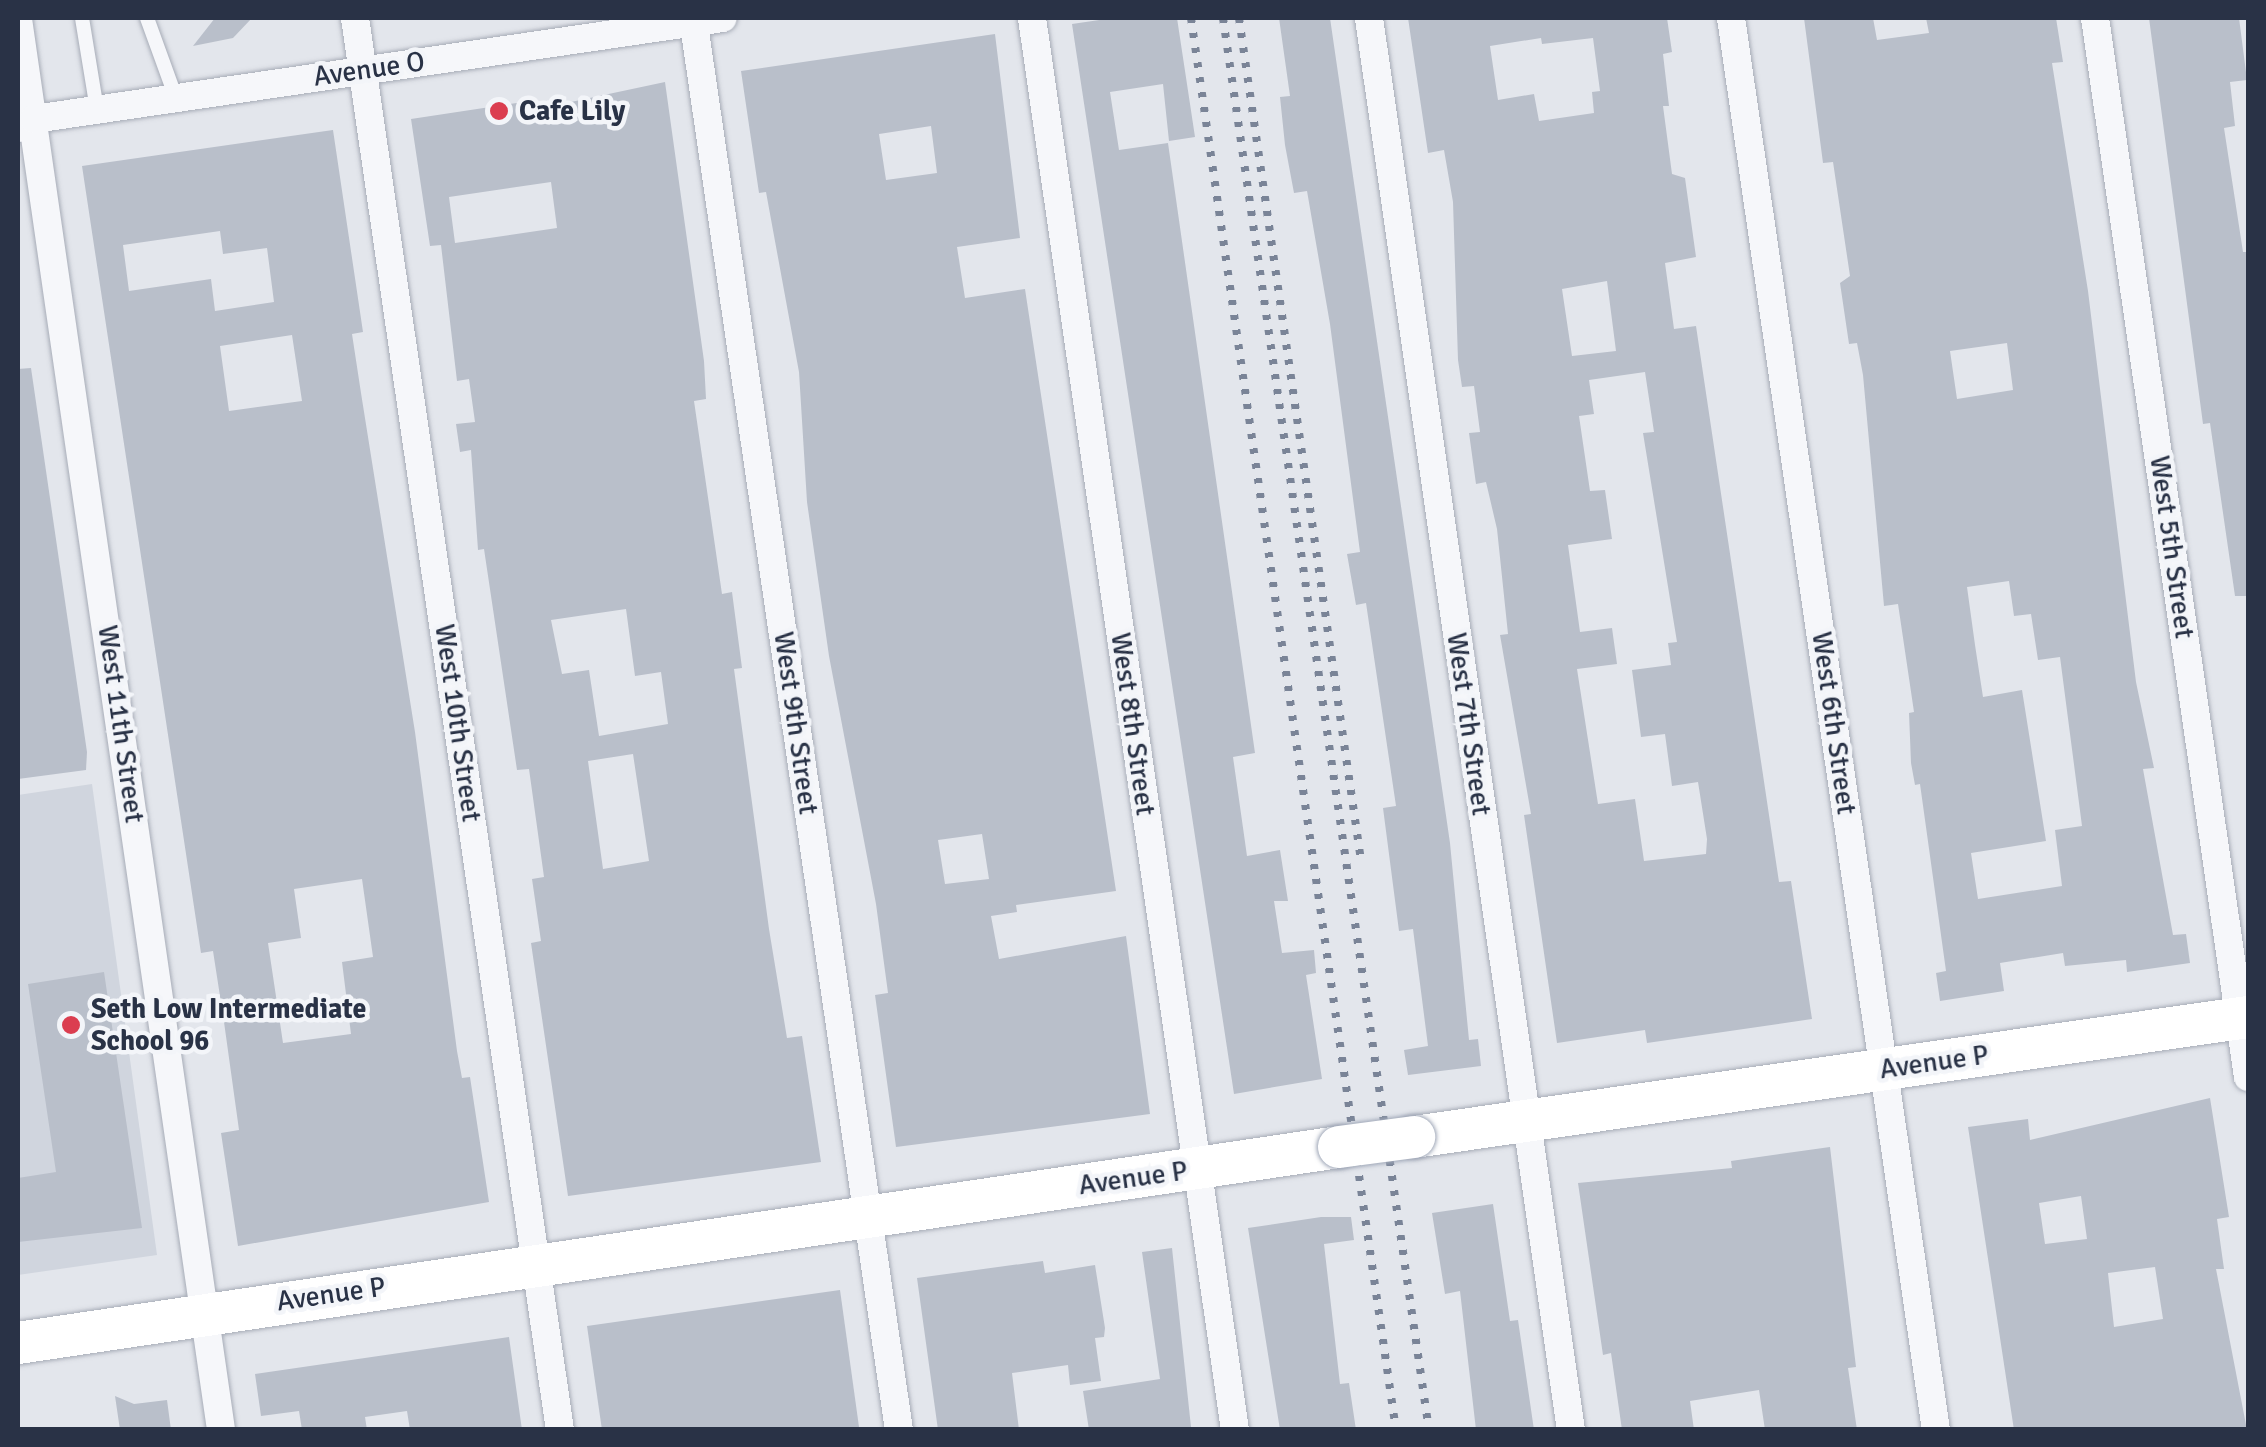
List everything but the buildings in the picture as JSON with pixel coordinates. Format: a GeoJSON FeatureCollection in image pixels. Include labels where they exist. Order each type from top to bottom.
{"type":"FeatureCollection","features":[{"type":"Feature","properties":{"kind":"main road","name":"Avenue P"},"geometry":{"type":"LineString","coordinates":[[18,1343],[204,1312],[2244,1017]]}},
{"type":"Feature","properties":{"kind":"street","name":"West 10th Street"},"geometry":{"type":"LineString","coordinates":[[355,18],[560,1430]]}},
{"type":"Feature","properties":{"kind":"street","name":"Avenue O"},"geometry":{"type":"LineString","coordinates":[[26,124],[363,69],[723,18]]}},
{"type":"Feature","properties":{"kind":"street","name":"West 8th Street"},"geometry":{"type":"LineString","coordinates":[[1032,18],[1236,1430]]}},
{"type":"Feature","properties":{"kind":"street","name":"West 7th Street"},"geometry":{"type":"LineString","coordinates":[[1369,18],[1571,1430]]}},
{"type":"Feature","properties":{"kind":"street","name":"West 6th Street"},"geometry":{"type":"LineString","coordinates":[[1732,18],[1936,1430]]}},
{"type":"Feature","properties":{"kind":"street","name":"West 5th Street"},"geometry":{"type":"LineString","coordinates":[[2095,18],[2244,1017],[2248,1077]]}},
{"type":"Feature","properties":{"kind":"street","name":"West 11th Street"},"geometry":{"type":"LineString","coordinates":[[18,19],[26,124],[221,1430]]}},
{"type":"Feature","properties":{"kind":"street","name":"West 9th Street"},"geometry":{"type":"LineString","coordinates":[[694,20],[898,1430]]}},
{"type":"Feature","properties":{"kind":"lane"},"geometry":{"type":"LineString","coordinates":[[82,18],[97,110]]}},
{"type":"Feature","properties":{"kind":"lane"},"geometry":{"type":"LineString","coordinates":[[147,18],[176,98]]}},
{"type":"Feature","properties":{"kind":"shaded area","name":"Seth Low Intermediate School 96"},"geometry":{"type":"Polygon","coordinates":[[[92,784],[157,1255],[18,1275],[18,795],[92,784]]]}},
{"type":"Feature","properties":{"kind":"railway"},"geometry":{"type":"LineString","coordinates":[[1191,18],[1396,1430]]}},
{"type":"Feature","properties":{"kind":"railway"},"geometry":{"type":"LineString","coordinates":[[1223,18],[1429,1430]]}},
{"type":"Feature","properties":{"kind":"railway"},"geometry":{"type":"LineString","coordinates":[[1239,18],[1361,860]]}},
{"type":"Feature","properties":{"kind":"place","name":"Cafe Lily"},"geometry":{"type":"Point","coordinates":[499,111]}},
{"type":"Feature","properties":{"kind":"place","name":"Seth Low Intermediate School 96"},"geometry":{"type":"Point","coordinates":[71,1025]}}]}
